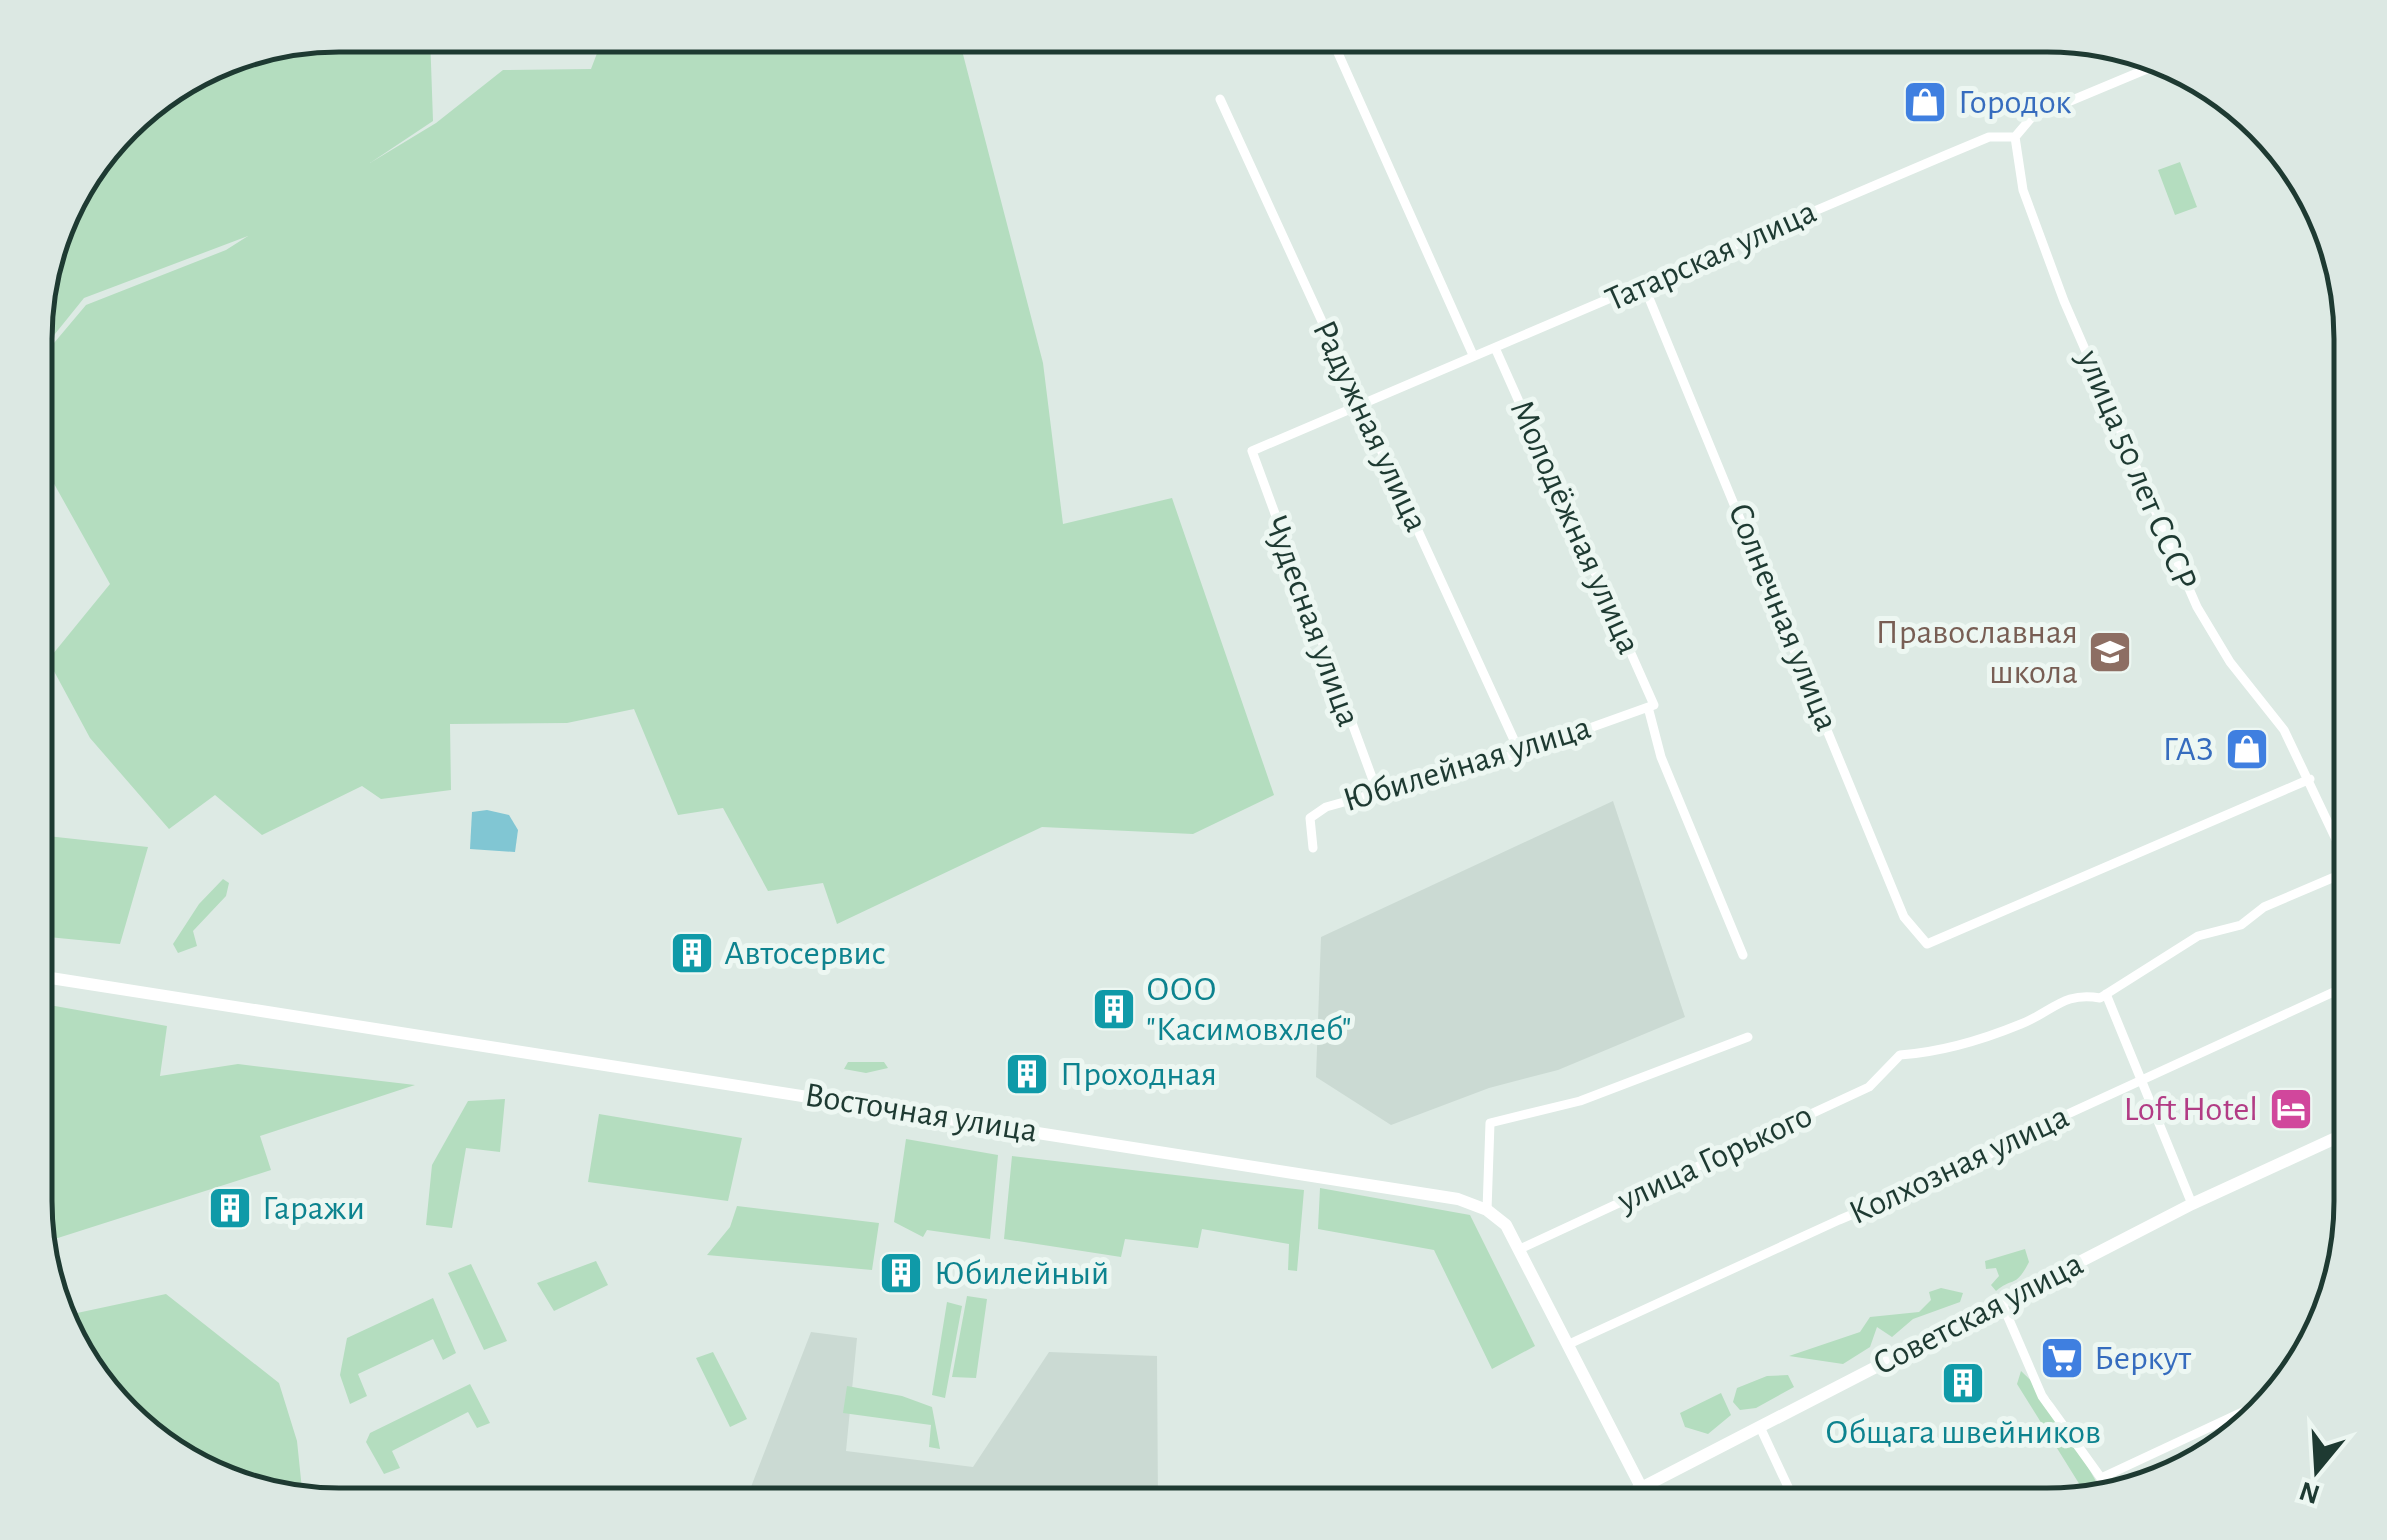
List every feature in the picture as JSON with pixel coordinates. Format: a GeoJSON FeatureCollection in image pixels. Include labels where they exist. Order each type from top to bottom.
{"type":"FeatureCollection","features":[{"type":"Feature","properties":{"kind":"main road","name":"Восточная улица"},"geometry":{"type":"LineString","coordinates":[[52,978],[1298,1172],[1458,1200],[1487,1210]]}},
{"type":"Feature","properties":{"kind":"main road","name":"Советская улица"},"geometry":{"type":"LineString","coordinates":[[1641,1487],[2192,1204],[2334,1139]]}},
{"type":"Feature","properties":{"kind":"main road"},"geometry":{"type":"LineString","coordinates":[[1487,1210],[1506,1225],[1520,1249],[1641,1487]]}},
{"type":"Feature","properties":{"kind":"street"},"geometry":{"type":"LineString","coordinates":[[1338,52],[1473,355]]}},
{"type":"Feature","properties":{"kind":"street","name":"Татарская улица"},"geometry":{"type":"LineString","coordinates":[[1252,450],[1473,355],[1496,350],[1946,155],[1989,138],[2015,136],[2032,116],[2145,70]]}},
{"type":"Feature","properties":{"kind":"street","name":"Радужная улица"},"geometry":{"type":"LineString","coordinates":[[1220,99],[1520,752]]}},
{"type":"Feature","properties":{"kind":"street","name":"улица 50 лет СССР"},"geometry":{"type":"LineString","coordinates":[[2015,136],[2022,190],[2064,301],[2196,607],[2230,662],[2284,730],[2334,832]]}},
{"type":"Feature","properties":{"kind":"street","name":"Солнечная улица"},"geometry":{"type":"LineString","coordinates":[[1644,286],[1904,917],[1927,944],[2310,779]]}},
{"type":"Feature","properties":{"kind":"street","name":"Молодёжная улица"},"geometry":{"type":"LineString","coordinates":[[1496,350],[1651,706]]}},
{"type":"Feature","properties":{"kind":"street","name":"Чудесная улица"},"geometry":{"type":"LineString","coordinates":[[1252,450],[1377,791]]}},
{"type":"Feature","properties":{"kind":"street"},"geometry":{"type":"LineString","coordinates":[[1651,706],[1661,757],[1743,955]]}},
{"type":"Feature","properties":{"kind":"street","name":"Юбилейная улица"},"geometry":{"type":"LineString","coordinates":[[1313,848],[1310,818],[1326,808],[1520,752],[1651,706]]}},
{"type":"Feature","properties":{"kind":"street"},"geometry":{"type":"LineString","coordinates":[[2192,1204],[2106,994],[2198,936],[2242,925],[2264,907],[2334,877]]}},
{"type":"Feature","properties":{"kind":"street","name":"Колхозная улица"},"geometry":{"type":"LineString","coordinates":[[1567,1345],[1839,1220],[1924,1184],[1940,1182],[2033,1130],[2334,992]]}},
{"type":"Feature","properties":{"kind":"street","name":"улица Горького"},"geometry":{"type":"LineString","coordinates":[[1520,1249],[1870,1087],[1900,1054],[1942,1052],[2020,1025],[2078,994],[2106,994]]}},
{"type":"Feature","properties":{"kind":"street"},"geometry":{"type":"LineString","coordinates":[[1487,1210],[1490,1123],[1580,1101],[1748,1037]]}},
{"type":"Feature","properties":{"kind":"street"},"geometry":{"type":"LineString","coordinates":[[2001,1301],[2042,1396],[2101,1478],[2240,1413]]}},
{"type":"Feature","properties":{"kind":"street"},"geometry":{"type":"LineString","coordinates":[[1760,1428],[1788,1487]]}},
{"type":"Feature","properties":{"kind":"shaded area"},"geometry":{"type":"Polygon","coordinates":[[[1613,801],[1685,1017],[1558,1070],[1489,1088],[1391,1125],[1316,1077],[1321,937],[1613,801]]]}},
{"type":"Feature","properties":{"kind":"shaded area"},"geometry":{"type":"Polygon","coordinates":[[[811,1332],[857,1338],[846,1451],[973,1467],[1049,1352],[1157,1356],[1158,1488],[751,1488],[811,1332]]]}},
{"type":"Feature","properties":{"kind":"green space"},"geometry":{"type":"Polygon","coordinates":[[[340,52],[431,52],[433,121],[370,163],[436,123],[503,70],[591,69],[598,52],[962,52],[1043,363],[1063,524],[1172,498],[1274,795],[1193,834],[1042,827],[837,924],[823,883],[768,891],[723,808],[678,815],[634,709],[567,723],[450,724],[451,790],[381,799],[362,786],[262,835],[215,795],[169,829],[90,738],[52,667],[52,655],[110,584],[52,480],[52,345],[86,305],[226,250],[248,236],[84,298],[52,337],[62,265],[74,230],[112,165],[150,124],[196,91],[265,62],[340,52]]]}},
{"type":"Feature","properties":{"kind":"green space"},"geometry":{"type":"Polygon","coordinates":[[[2180,162],[2197,207],[2175,215],[2158,170],[2180,162]]]}},
{"type":"Feature","properties":{"kind":"green space"},"geometry":{"type":"Polygon","coordinates":[[[52,837],[148,847],[120,944],[52,937],[52,837]]]}},
{"type":"Feature","properties":{"kind":"green space"},"geometry":{"type":"Polygon","coordinates":[[[223,879],[229,883],[226,896],[193,931],[197,946],[178,953],[173,944],[199,904],[223,879]]]}},
{"type":"Feature","properties":{"kind":"green space"},"geometry":{"type":"Polygon","coordinates":[[[52,1005],[167,1026],[160,1076],[238,1064],[415,1085],[260,1136],[271,1170],[55,1239],[52,1005]]]}},
{"type":"Feature","properties":{"kind":"green space"},"geometry":{"type":"Polygon","coordinates":[[[848,1062],[884,1062],[888,1068],[866,1073],[844,1069],[848,1062]]]}},
{"type":"Feature","properties":{"kind":"green space"},"geometry":{"type":"Polygon","coordinates":[[[505,1099],[500,1152],[466,1148],[452,1228],[426,1225],[432,1165],[468,1101],[505,1099]]]}},
{"type":"Feature","properties":{"kind":"green space"},"geometry":{"type":"Polygon","coordinates":[[[599,1114],[742,1138],[728,1201],[588,1182],[599,1114]]]}},
{"type":"Feature","properties":{"kind":"green space"},"geometry":{"type":"Polygon","coordinates":[[[906,1139],[998,1155],[990,1239],[927,1230],[923,1237],[894,1222],[906,1139]]]}},
{"type":"Feature","properties":{"kind":"green space"},"geometry":{"type":"Polygon","coordinates":[[[1012,1156],[1304,1190],[1297,1271],[1288,1270],[1289,1244],[1202,1229],[1198,1248],[1125,1239],[1121,1257],[1004,1239],[1012,1156]]]}},
{"type":"Feature","properties":{"kind":"green space"},"geometry":{"type":"Polygon","coordinates":[[[1320,1188],[1470,1215],[1535,1346],[1492,1369],[1434,1250],[1318,1229],[1320,1188]]]}},
{"type":"Feature","properties":{"kind":"green space"},"geometry":{"type":"Polygon","coordinates":[[[737,1206],[879,1223],[872,1270],[707,1255],[730,1227],[737,1206]]]}},
{"type":"Feature","properties":{"kind":"green space"},"geometry":{"type":"Polygon","coordinates":[[[2025,1249],[2029,1262],[2024,1270],[1996,1291],[1991,1285],[1999,1276],[1996,1268],[1986,1269],[1985,1261],[2025,1249]]]}},
{"type":"Feature","properties":{"kind":"green space"},"geometry":{"type":"Polygon","coordinates":[[[596,1261],[608,1285],[554,1311],[537,1283],[596,1261]]]}},
{"type":"Feature","properties":{"kind":"green space"},"geometry":{"type":"Polygon","coordinates":[[[471,1264],[507,1341],[484,1350],[448,1273],[471,1264]]]}},
{"type":"Feature","properties":{"kind":"green space"},"geometry":{"type":"Polygon","coordinates":[[[1941,1288],[1963,1293],[1960,1302],[1913,1319],[1892,1337],[1877,1327],[1870,1347],[1843,1364],[1789,1356],[1860,1332],[1870,1317],[1919,1312],[1931,1300],[1929,1292],[1941,1288]]]}},
{"type":"Feature","properties":{"kind":"green space"},"geometry":{"type":"Polygon","coordinates":[[[166,1294],[279,1383],[297,1441],[302,1485],[247,1472],[180,1439],[124,1390],[91,1344],[76,1313],[166,1294]]]}},
{"type":"Feature","properties":{"kind":"green space"},"geometry":{"type":"Polygon","coordinates":[[[967,1296],[987,1299],[976,1378],[952,1377],[967,1296]]]}},
{"type":"Feature","properties":{"kind":"green space"},"geometry":{"type":"Polygon","coordinates":[[[433,1298],[456,1353],[443,1360],[433,1339],[358,1374],[367,1396],[350,1404],[340,1375],[347,1338],[433,1298]]]}},
{"type":"Feature","properties":{"kind":"green space"},"geometry":{"type":"Polygon","coordinates":[[[947,1302],[962,1306],[945,1398],[932,1395],[947,1302]]]}},
{"type":"Feature","properties":{"kind":"green space"},"geometry":{"type":"Polygon","coordinates":[[[713,1352],[747,1419],[730,1427],[696,1358],[713,1352]]]}},
{"type":"Feature","properties":{"kind":"green space"},"geometry":{"type":"Polygon","coordinates":[[[2021,1371],[2050,1399],[2097,1483],[2080,1486],[2017,1384],[2021,1371]]]}},
{"type":"Feature","properties":{"kind":"green space"},"geometry":{"type":"Polygon","coordinates":[[[1788,1375],[1794,1387],[1756,1408],[1740,1410],[1733,1402],[1737,1388],[1767,1376],[1788,1375]]]}},
{"type":"Feature","properties":{"kind":"green space"},"geometry":{"type":"Polygon","coordinates":[[[470,1384],[490,1423],[477,1428],[468,1412],[392,1451],[400,1468],[384,1474],[366,1442],[370,1433],[470,1384]]]}},
{"type":"Feature","properties":{"kind":"green space"},"geometry":{"type":"Polygon","coordinates":[[[847,1386],[902,1396],[932,1407],[940,1449],[929,1447],[931,1425],[843,1413],[847,1386]]]}},
{"type":"Feature","properties":{"kind":"green space"},"geometry":{"type":"Polygon","coordinates":[[[1721,1393],[1731,1415],[1708,1434],[1685,1427],[1680,1413],[1721,1393]]]}},
{"type":"Feature","properties":{"kind":"water"},"geometry":{"type":"Polygon","coordinates":[[[487,810],[509,815],[518,830],[515,852],[470,849],[472,812],[487,810]]]}},
{"type":"Feature","properties":{"kind":"place","name":"Городок"},"geometry":{"type":"Point","coordinates":[1925,102]}},
{"type":"Feature","properties":{"kind":"place","name":"Православная школа"},"geometry":{"type":"Point","coordinates":[2110,652]}},
{"type":"Feature","properties":{"kind":"place","name":"ГАЗ"},"geometry":{"type":"Point","coordinates":[2247,749]}},
{"type":"Feature","properties":{"kind":"place","name":"Автосервис"},"geometry":{"type":"Point","coordinates":[692,953]}},
{"type":"Feature","properties":{"kind":"place","name":"ООО \"Касимовхлеб\""},"geometry":{"type":"Point","coordinates":[1114,1009]}},
{"type":"Feature","properties":{"kind":"place","name":"Проходная"},"geometry":{"type":"Point","coordinates":[1027,1074]}},
{"type":"Feature","properties":{"kind":"place","name":"Loft Hotel"},"geometry":{"type":"Point","coordinates":[2291,1109]}},
{"type":"Feature","properties":{"kind":"place","name":"Гаражи"},"geometry":{"type":"Point","coordinates":[230,1208]}},
{"type":"Feature","properties":{"kind":"place","name":"Юбилейный"},"geometry":{"type":"Point","coordinates":[901,1273]}},
{"type":"Feature","properties":{"kind":"place","name":"Беркут"},"geometry":{"type":"Point","coordinates":[2062,1358]}},
{"type":"Feature","properties":{"kind":"place","name":"Общага швейников"},"geometry":{"type":"Point","coordinates":[1963,1383]}}]}
